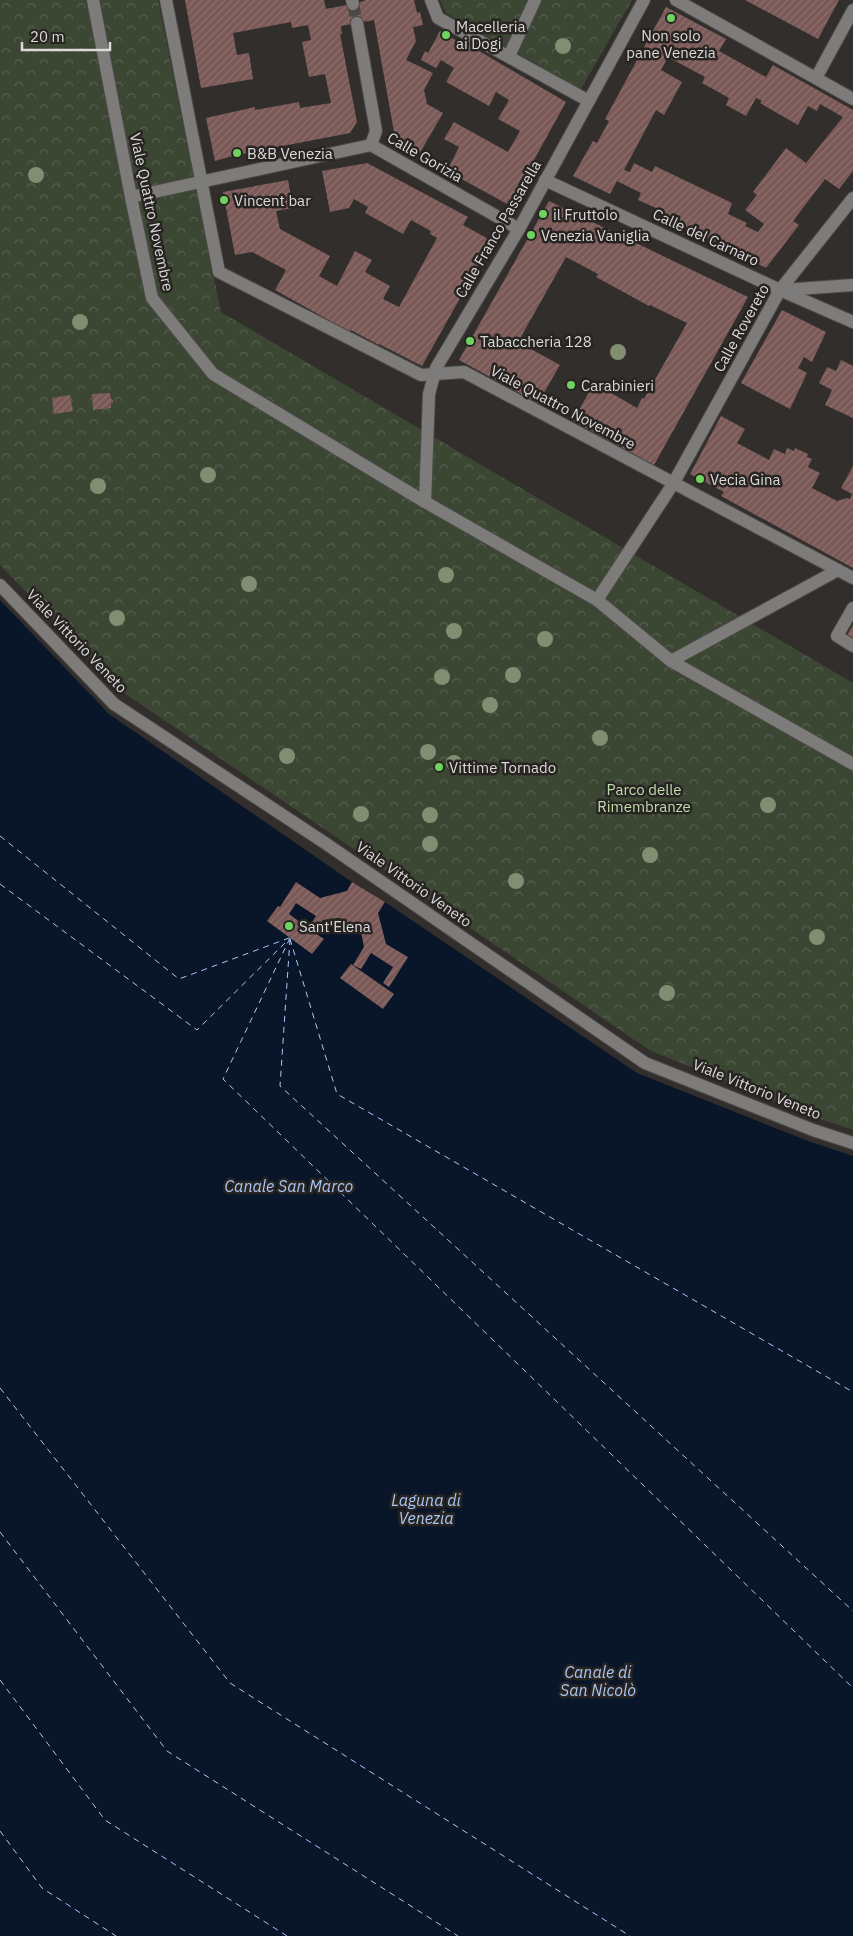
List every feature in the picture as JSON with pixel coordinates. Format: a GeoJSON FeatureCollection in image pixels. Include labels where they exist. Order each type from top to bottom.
{"type":"FeatureCollection","features":[{"type":"Feature","properties":{"kind":"street","name":"Viale Quattro Novembre"},"geometry":{"type":"LineString","coordinates":[[93,0],[130,197],[152,298],[213,374],[425,502],[597,600],[671,660],[853,764]]}},
{"type":"Feature","properties":{"kind":"street","name":"Viale Quattro Novembre"},"geometry":{"type":"LineString","coordinates":[[166,0],[203,182],[219,272],[420,375],[464,372],[853,578]]}},
{"type":"Feature","properties":{"kind":"street"},"geometry":{"type":"LineString","coordinates":[[431,0],[438,18],[589,101]]}},
{"type":"Feature","properties":{"kind":"street"},"geometry":{"type":"LineString","coordinates":[[509,56],[536,0]]}},
{"type":"Feature","properties":{"kind":"street","name":"Calle Franco Passarella"},"geometry":{"type":"LineString","coordinates":[[434,374],[519,229],[644,0]]}},
{"type":"Feature","properties":{"kind":"street"},"geometry":{"type":"LineString","coordinates":[[676,0],[853,99]]}},
{"type":"Feature","properties":{"kind":"street"},"geometry":{"type":"LineString","coordinates":[[816,78],[853,10]]}},
{"type":"Feature","properties":{"kind":"street","name":"Calle Gorizia"},"geometry":{"type":"LineString","coordinates":[[357,23],[376,131],[371,145],[519,229]]}},
{"type":"Feature","properties":{"kind":"street"},"geometry":{"type":"LineString","coordinates":[[130,197],[371,145]]}},
{"type":"Feature","properties":{"kind":"street","name":"Calle del Carnaro"},"geometry":{"type":"LineString","coordinates":[[545,180],[780,290],[853,322]]}},
{"type":"Feature","properties":{"kind":"street","name":"Calle Rovereto"},"geometry":{"type":"LineString","coordinates":[[673,484],[780,290],[853,202]]}},
{"type":"Feature","properties":{"kind":"street"},"geometry":{"type":"LineString","coordinates":[[780,290],[853,285]]}},
{"type":"Feature","properties":{"kind":"street"},"geometry":{"type":"LineString","coordinates":[[425,502],[429,394],[434,374]]}},
{"type":"Feature","properties":{"kind":"street"},"geometry":{"type":"LineString","coordinates":[[597,600],[673,484]]}},
{"type":"Feature","properties":{"kind":"street"},"geometry":{"type":"LineString","coordinates":[[671,660],[838,570]]}},
{"type":"Feature","properties":{"kind":"street","name":"Viale Vittorio Veneto"},"geometry":{"type":"LineString","coordinates":[[0,585],[114,704],[326,843],[645,1063],[813,1130],[853,1143]]}},
{"type":"Feature","properties":{"kind":"street"},"geometry":{"type":"LineString","coordinates":[[853,608],[837,636],[853,646]]}},
{"type":"Feature","properties":{"kind":"green space","name":"Parco delle Rimembranze"},"geometry":{"type":"Polygon","coordinates":[[[0,0],[158,0],[221,312],[853,683],[853,1130],[817,1118],[651,1051],[124,693],[0,565],[0,0]]]}},
{"type":"Feature","properties":{"kind":"green space"},"geometry":{"type":"Polygon","coordinates":[[[440,0],[632,0],[581,89],[446,13],[440,0]]]}},
{"type":"Feature","properties":{"kind":"water","name":"Laguna di Venezia"},"geometry":{"type":"Polygon","coordinates":[[[0,600],[109,714],[352,882],[385,902],[637,1073],[808,1141],[853,1156],[853,1936],[0,1936],[0,600]]]}},
{"type":"Feature","properties":{"kind":"building"},"geometry":{"type":"Polygon","coordinates":[[[185,0],[324,0],[326,9],[366,0],[414,0],[417,13],[420,12],[423,25],[413,27],[416,41],[406,60],[433,73],[424,90],[427,104],[443,113],[418,156],[396,143],[374,20],[341,26],[342,34],[340,34],[357,122],[350,133],[236,155],[215,161],[206,118],[255,107],[255,110],[299,102],[300,108],[331,103],[325,74],[309,77],[302,42],[311,40],[308,25],[292,28],[291,22],[233,33],[237,55],[249,53],[253,79],[201,88],[185,0]]]}},
{"type":"Feature","properties":{"kind":"building"},"geometry":{"type":"Polygon","coordinates":[[[745,0],[839,0],[818,39],[745,0]]]}},
{"type":"Feature","properties":{"kind":"building"},"geometry":{"type":"Polygon","coordinates":[[[666,7],[726,39],[719,51],[766,77],[773,65],[853,110],[853,171],[839,189],[825,179],[793,221],[799,225],[766,268],[682,225],[681,227],[661,217],[665,212],[638,200],[641,193],[617,181],[610,194],[573,176],[593,141],[597,143],[609,121],[605,119],[666,7]],[[668,57],[661,70],[682,82],[664,115],[656,110],[624,170],[630,172],[634,163],[652,172],[655,166],[732,203],[728,214],[747,223],[745,226],[758,232],[764,224],[745,210],[757,195],[753,192],[786,148],[806,163],[843,117],[820,104],[817,111],[808,106],[798,125],[760,103],[762,101],[756,98],[746,116],[726,105],[729,98],[702,83],[705,77],[668,57]]]}},
{"type":"Feature","properties":{"kind":"building"},"geometry":{"type":"Polygon","coordinates":[[[440,31],[466,46],[468,42],[480,49],[479,51],[566,102],[509,205],[447,171],[459,147],[444,139],[454,122],[508,152],[520,131],[498,119],[509,100],[496,92],[489,106],[446,82],[454,68],[441,60],[436,68],[421,60],[425,51],[428,53],[440,31]]]}},
{"type":"Feature","properties":{"kind":"building"},"geometry":{"type":"Polygon","coordinates":[[[367,163],[468,217],[463,225],[492,241],[422,366],[351,330],[350,332],[275,290],[286,270],[252,252],[235,255],[223,192],[288,180],[293,208],[276,211],[280,229],[330,256],[319,276],[337,286],[355,251],[372,260],[365,272],[390,286],[383,299],[399,307],[437,238],[430,234],[431,231],[411,220],[403,234],[365,213],[368,207],[354,199],[349,208],[330,212],[322,171],[367,163]]]}},
{"type":"Feature","properties":{"kind":"building"},"geometry":{"type":"Polygon","coordinates":[[[549,201],[748,297],[654,465],[573,421],[594,383],[637,408],[687,323],[649,306],[596,277],[598,274],[566,257],[518,342],[560,365],[538,403],[459,360],[549,201]]]}},
{"type":"Feature","properties":{"kind":"building"},"geometry":{"type":"Polygon","coordinates":[[[782,310],[826,332],[812,362],[804,357],[798,368],[807,373],[790,409],[741,383],[782,310]]]}},
{"type":"Feature","properties":{"kind":"building"},"geometry":{"type":"Polygon","coordinates":[[[841,360],[853,366],[853,418],[825,405],[832,390],[819,383],[827,367],[836,371],[841,360]]]}},
{"type":"Feature","properties":{"kind":"building"},"geometry":{"type":"Polygon","coordinates":[[[110,393],[113,400],[111,408],[93,410],[92,394],[110,393]]]}},
{"type":"Feature","properties":{"kind":"building"},"geometry":{"type":"Polygon","coordinates":[[[70,395],[73,411],[54,414],[52,398],[70,395]]]}},
{"type":"Feature","properties":{"kind":"building"},"geometry":{"type":"Polygon","coordinates":[[[721,416],[745,429],[737,443],[769,460],[774,449],[785,454],[787,448],[794,451],[795,448],[808,454],[807,457],[812,459],[808,467],[820,473],[812,488],[837,501],[850,499],[852,494],[841,488],[853,466],[853,568],[721,496],[724,492],[690,474],[721,416]]]}},
{"type":"Feature","properties":{"kind":"building"},"geometry":{"type":"Polygon","coordinates":[[[853,625],[853,639],[847,635],[853,625]]]}},
{"type":"Feature","properties":{"kind":"building"},"geometry":{"type":"Polygon","coordinates":[[[296,882],[320,898],[347,891],[352,882],[385,902],[378,913],[386,944],[408,957],[389,987],[383,983],[393,967],[371,953],[361,969],[353,965],[364,947],[361,932],[339,918],[323,920],[315,933],[324,939],[312,954],[267,921],[278,906],[280,907],[296,882]],[[296,903],[289,914],[308,928],[316,916],[296,903]]]}},
{"type":"Feature","properties":{"kind":"building","name":"Sant'Elena"},"geometry":{"type":"Polygon","coordinates":[[[351,964],[394,994],[383,1009],[340,978],[351,964]]]}},
{"type":"Feature","properties":{"kind":"ferry route"},"geometry":{"type":"LineString","coordinates":[[0,836],[179,979],[289,938]]}},
{"type":"Feature","properties":{"kind":"ferry route"},"geometry":{"type":"LineString","coordinates":[[0,884],[197,1030],[288,940]]}},
{"type":"Feature","properties":{"kind":"ferry route"},"geometry":{"type":"LineString","coordinates":[[290,938],[223,1079],[853,1688]]}},
{"type":"Feature","properties":{"kind":"ferry route"},"geometry":{"type":"LineString","coordinates":[[290,939],[280,1086],[853,1611]]}},
{"type":"Feature","properties":{"kind":"ferry route"},"geometry":{"type":"LineString","coordinates":[[290,939],[337,1094],[853,1392]]}},
{"type":"Feature","properties":{"kind":"ferry route"},"geometry":{"type":"LineString","coordinates":[[0,1388],[230,1683],[630,1936]]}},
{"type":"Feature","properties":{"kind":"ferry route"},"geometry":{"type":"LineString","coordinates":[[0,1532],[167,1751],[458,1936]]}},
{"type":"Feature","properties":{"kind":"ferry route"},"geometry":{"type":"LineString","coordinates":[[0,1680],[105,1820],[287,1936]]}},
{"type":"Feature","properties":{"kind":"ferry route"},"geometry":{"type":"LineString","coordinates":[[0,1831],[42,1888],[116,1936]]}},
{"type":"Feature","properties":{"kind":"tunnel"},"geometry":{"type":"LineString","coordinates":[[353,4],[357,23]]}},
{"type":"Feature","properties":{"kind":"place","name":"Non solo pane Venezia"},"geometry":{"type":"Point","coordinates":[671,18]}},
{"type":"Feature","properties":{"kind":"place","name":"Macelleria ai Dogi"},"geometry":{"type":"Point","coordinates":[446,35]}},
{"type":"Feature","properties":{"kind":"place","name":"B&B Venezia"},"geometry":{"type":"Point","coordinates":[237,153]}},
{"type":"Feature","properties":{"kind":"place","name":"Vincent bar"},"geometry":{"type":"Point","coordinates":[224,200]}},
{"type":"Feature","properties":{"kind":"place","name":"il Fruttolo"},"geometry":{"type":"Point","coordinates":[543,214]}},
{"type":"Feature","properties":{"kind":"place","name":"Venezia Vaniglia"},"geometry":{"type":"Point","coordinates":[531,235]}},
{"type":"Feature","properties":{"kind":"place","name":"Tabaccheria 128"},"geometry":{"type":"Point","coordinates":[470,341]}},
{"type":"Feature","properties":{"kind":"place","name":"Carabinieri"},"geometry":{"type":"Point","coordinates":[571,385]}},
{"type":"Feature","properties":{"kind":"place","name":"Vecia Gina"},"geometry":{"type":"Point","coordinates":[700,479]}},
{"type":"Feature","properties":{"kind":"place","name":"Vittime Tornado"},"geometry":{"type":"Point","coordinates":[439,767]}},
{"type":"Feature","properties":{"kind":"place","name":"Sant'Elena"},"geometry":{"type":"Point","coordinates":[289,926]}},
{"type":"Feature","properties":{"kind":"water label","name":"Canale San Marco"},"geometry":{"type":"Point","coordinates":[289,1186]}},
{"type":"Feature","properties":{"kind":"water label","name":"Canale di San Nicolò"},"geometry":{"type":"Point","coordinates":[598,1681]}}]}
